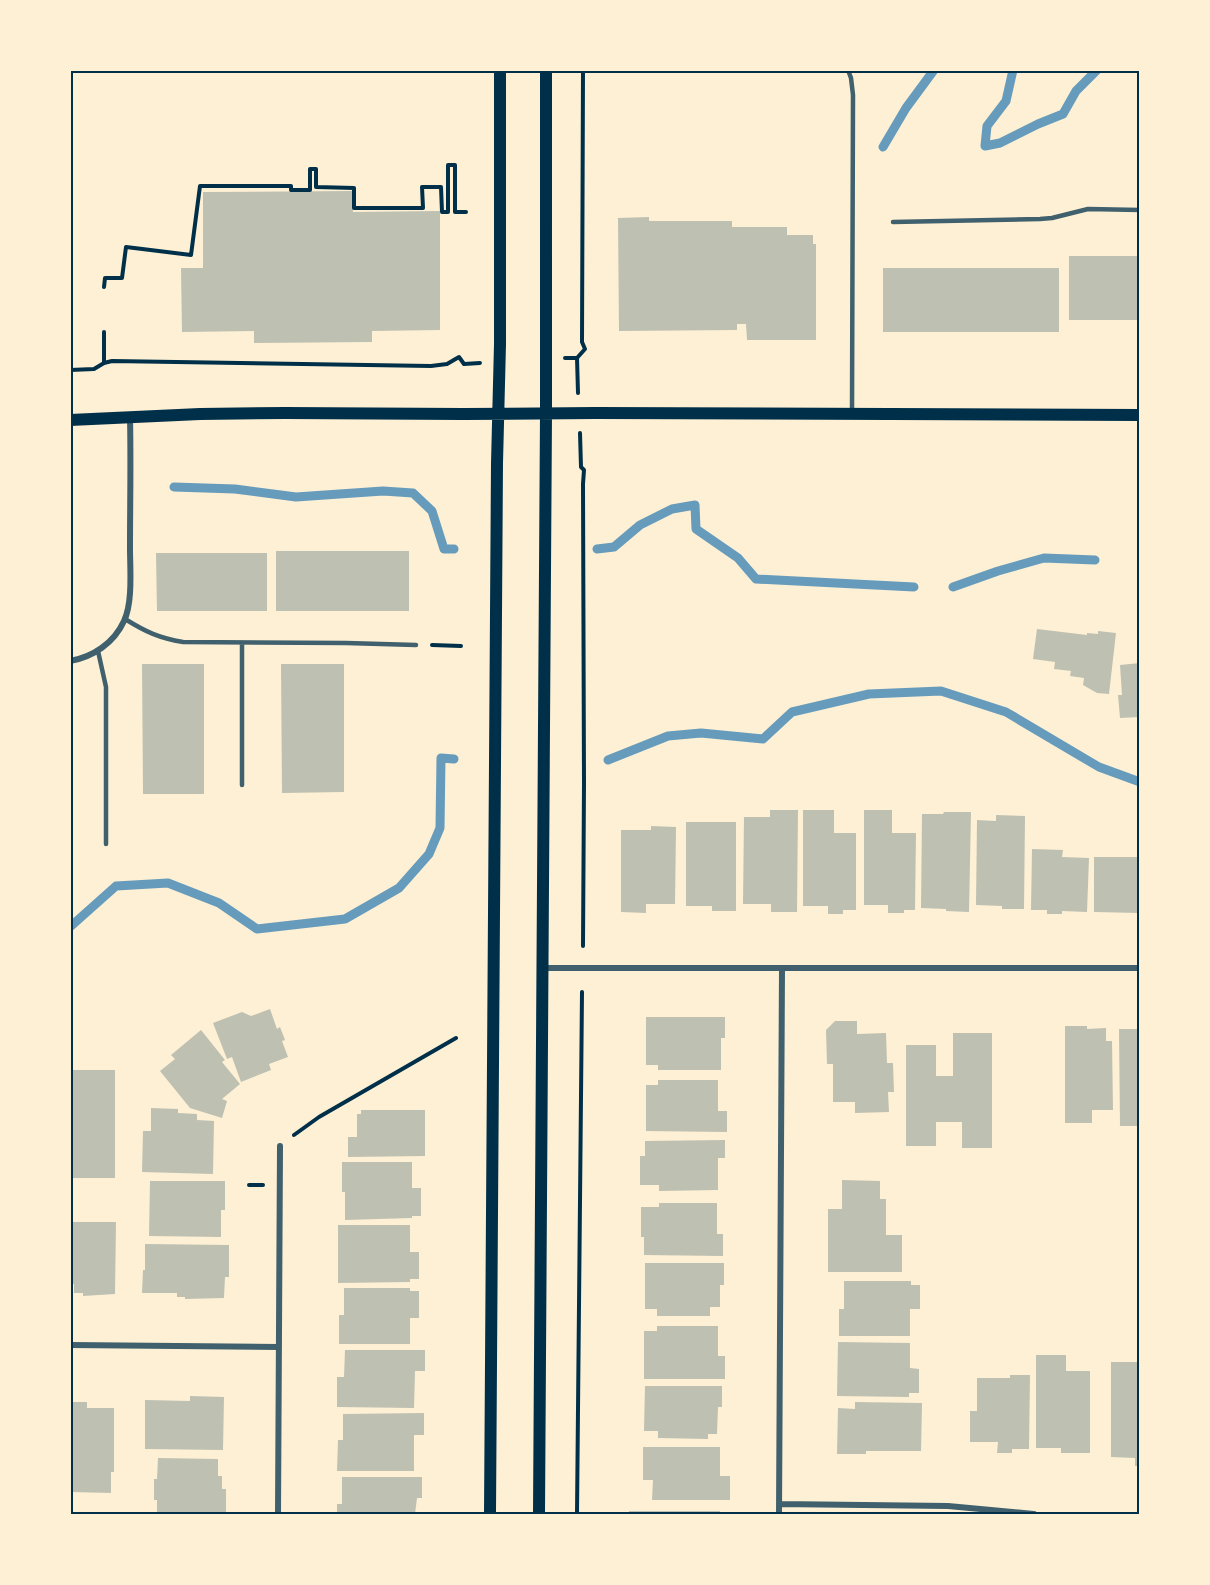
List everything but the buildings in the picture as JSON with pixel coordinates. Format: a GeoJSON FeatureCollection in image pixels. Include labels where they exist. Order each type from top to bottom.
{"type":"FeatureCollection","features":[{"type":"Feature","properties":{"kind":"main road"},"geometry":{"type":"LineString","coordinates":[[490,1515],[500,70]]}},
{"type":"Feature","properties":{"kind":"main road"},"geometry":{"type":"LineString","coordinates":[[539,1515],[546,70]]}},
{"type":"Feature","properties":{"kind":"main road"},"geometry":{"type":"LineString","coordinates":[[70,420],[274,413],[1140,415]]}},
{"type":"Feature","properties":{"kind":"street"},"geometry":{"type":"LineString","coordinates":[[70,662],[98,651],[118,632],[125,619],[130,583],[130,417]]}},
{"type":"Feature","properties":{"kind":"street"},"geometry":{"type":"LineString","coordinates":[[542,968],[1140,968]]}},
{"type":"Feature","properties":{"kind":"street"},"geometry":{"type":"LineString","coordinates":[[779,1515],[782,969]]}},
{"type":"Feature","properties":{"kind":"street"},"geometry":{"type":"LineString","coordinates":[[278,1515],[280,1146]]}},
{"type":"Feature","properties":{"kind":"street"},"geometry":{"type":"LineString","coordinates":[[70,1345],[279,1347]]}},
{"type":"Feature","properties":{"kind":"street"},"geometry":{"type":"LineString","coordinates":[[779,1504],[948,1506],[1034,1515]]}},
{"type":"Feature","properties":{"kind":"lane"},"geometry":{"type":"LineString","coordinates":[[848,70],[853,95],[852,414]]}},
{"type":"Feature","properties":{"kind":"lane"},"geometry":{"type":"LineString","coordinates":[[893,222],[1040,219],[1088,209],[1140,210]]}},
{"type":"Feature","properties":{"kind":"lane"},"geometry":{"type":"LineString","coordinates":[[125,619],[161,638],[183,642],[417,645]]}},
{"type":"Feature","properties":{"kind":"lane"},"geometry":{"type":"LineString","coordinates":[[242,643],[242,786]]}},
{"type":"Feature","properties":{"kind":"lane"},"geometry":{"type":"LineString","coordinates":[[98,651],[106,687],[106,844]]}},
{"type":"Feature","properties":{"kind":"path"},"geometry":{"type":"LineString","coordinates":[[577,357],[585,349],[582,342],[583,70]]}},
{"type":"Feature","properties":{"kind":"path"},"geometry":{"type":"LineString","coordinates":[[104,287],[105,278],[122,278],[126,247],[191,255],[200,186],[291,186],[291,190],[310,190],[310,169],[316,169],[316,188],[354,188],[354,207],[423,208],[422,187],[441,187],[442,212],[448,212],[448,165],[455,165],[455,212],[466,212]]}},
{"type":"Feature","properties":{"kind":"path"},"geometry":{"type":"LineString","coordinates":[[104,332],[104,363]]}},
{"type":"Feature","properties":{"kind":"path"},"geometry":{"type":"LineString","coordinates":[[70,370],[94,369],[104,363],[119,361],[431,366],[447,364],[459,357],[464,364]]}},
{"type":"Feature","properties":{"kind":"path"},"geometry":{"type":"LineString","coordinates":[[581,467],[584,470],[583,946]]}},
{"type":"Feature","properties":{"kind":"path"},"geometry":{"type":"LineString","coordinates":[[417,645],[461,646]]}},
{"type":"Feature","properties":{"kind":"path"},"geometry":{"type":"LineString","coordinates":[[577,1515],[582,992]]}},
{"type":"Feature","properties":{"kind":"path"},"geometry":{"type":"LineString","coordinates":[[280,1146],[319,1117],[456,1038]]}},
{"type":"Feature","properties":{"kind":"waterway"},"geometry":{"type":"LineString","coordinates":[[883,147],[906,108],[934,70]]}},
{"type":"Feature","properties":{"kind":"waterway"},"geometry":{"type":"LineString","coordinates":[[1013,70],[1006,101],[987,126],[985,146],[1000,143],[1063,114],[1076,91],[1097,70]]}},
{"type":"Feature","properties":{"kind":"waterway"},"geometry":{"type":"LineString","coordinates":[[174,487],[235,489],[296,497],[383,491],[413,493],[432,511],[444,549],[454,549]]}},
{"type":"Feature","properties":{"kind":"waterway"},"geometry":{"type":"LineString","coordinates":[[597,549],[614,547],[640,525],[672,509],[695,505],[696,529],[738,558],[756,579],[914,587]]}},
{"type":"Feature","properties":{"kind":"waterway"},"geometry":{"type":"LineString","coordinates":[[953,587],[1044,558],[1095,560]]}},
{"type":"Feature","properties":{"kind":"waterway"},"geometry":{"type":"LineString","coordinates":[[608,760],[668,736],[701,733],[763,739],[792,712],[869,694],[941,691],[1006,712],[1099,767],[1140,782]]}},
{"type":"Feature","properties":{"kind":"waterway"},"geometry":{"type":"LineString","coordinates":[[70,927],[116,886],[168,883],[219,903],[257,929],[345,919],[399,888],[429,854],[440,828],[441,758],[454,759]]}}]}
